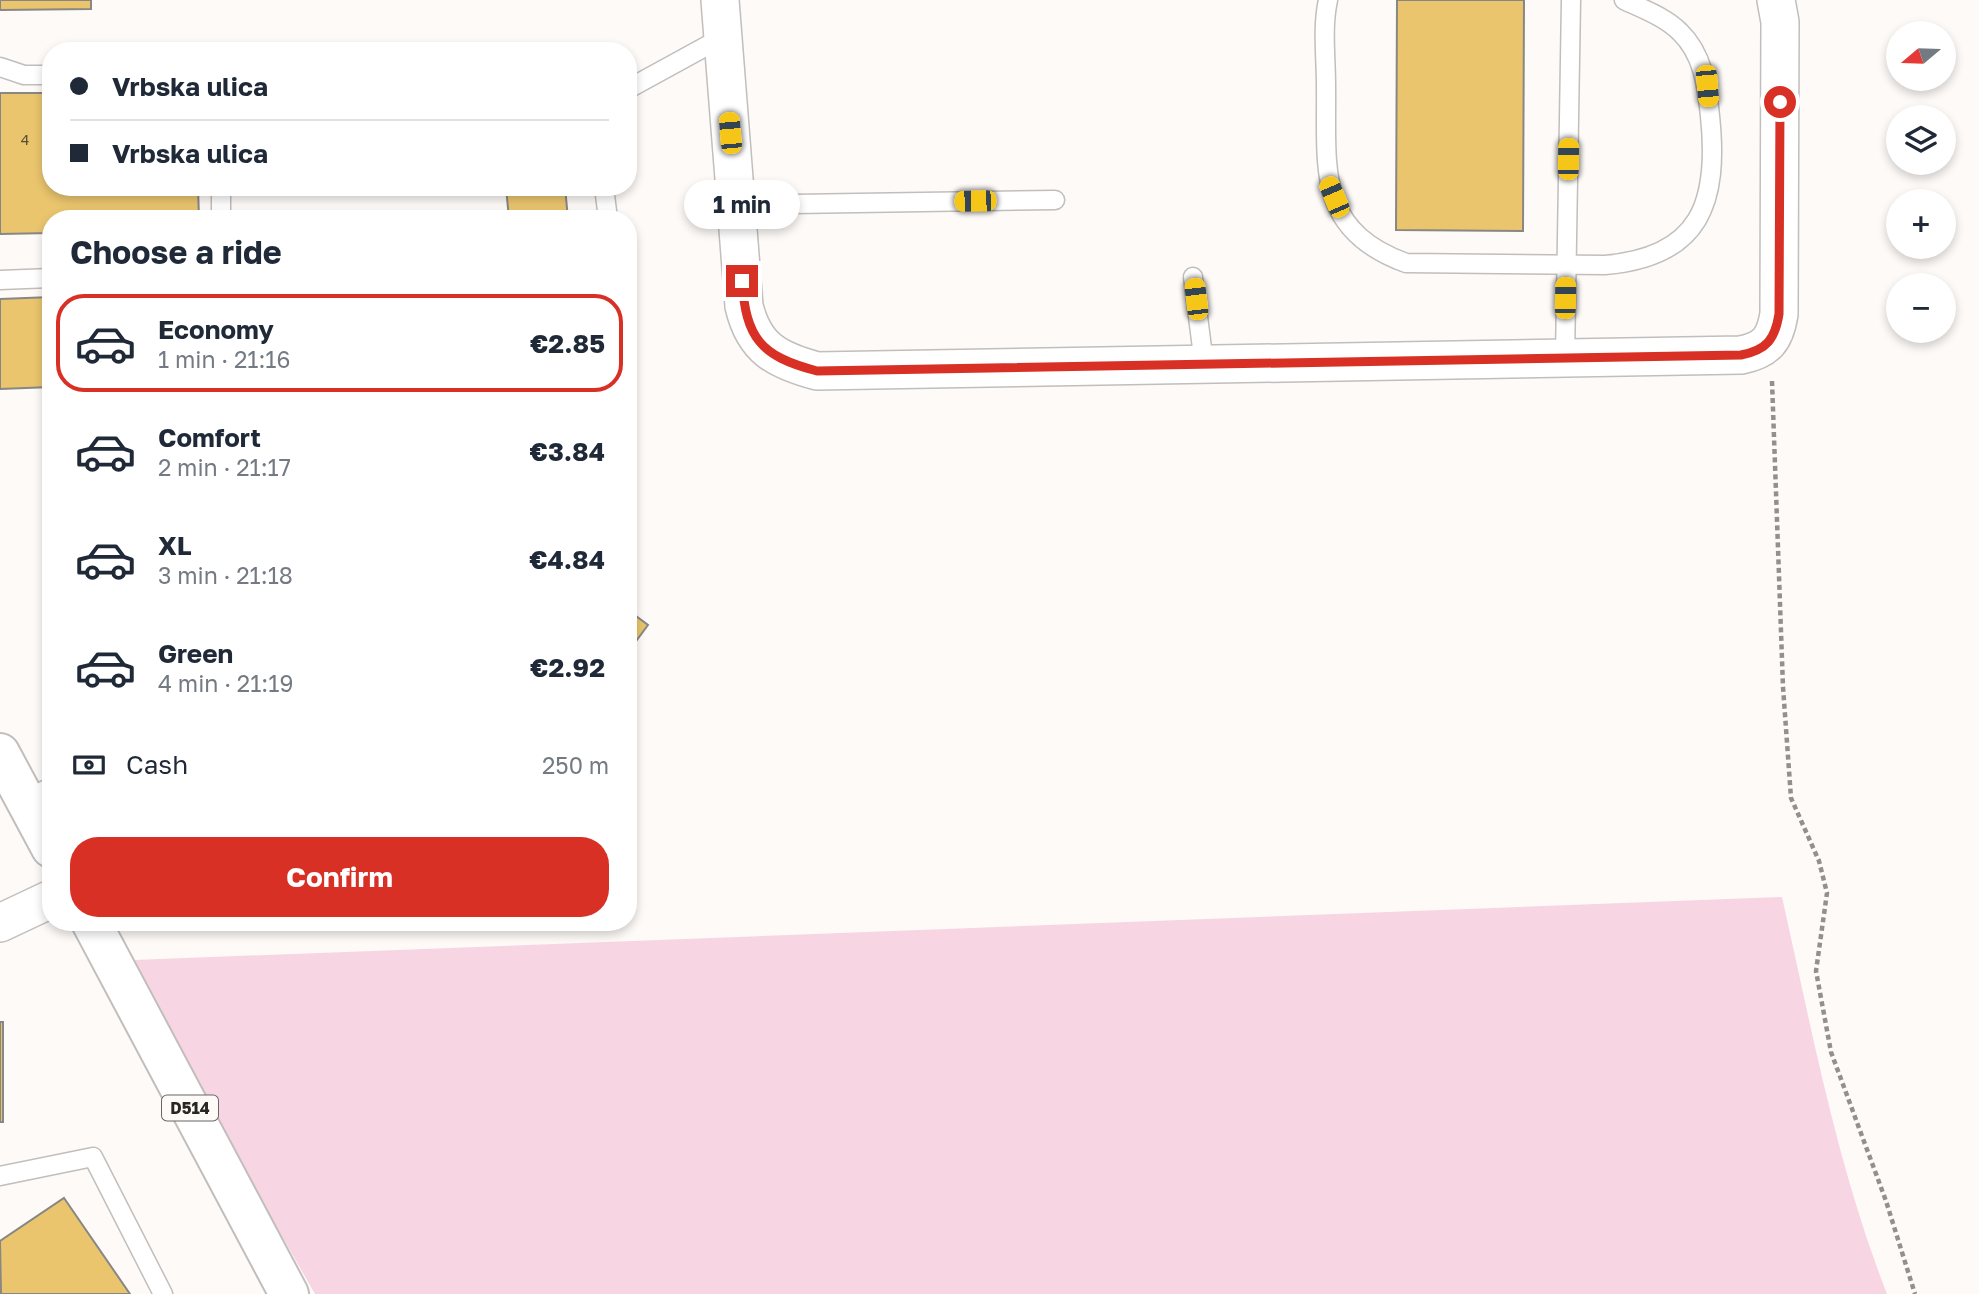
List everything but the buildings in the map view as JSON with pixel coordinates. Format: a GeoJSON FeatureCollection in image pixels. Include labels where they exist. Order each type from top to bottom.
{"type":"FeatureCollection","features":[{"type":"Feature","properties":{"kind":"main road"},"geometry":{"type":"LineString","coordinates":[[0,754],[37,793],[42,813]]}},
{"type":"Feature","properties":{"kind":"main road","name":"D514"},"geometry":{"type":"LineString","coordinates":[[96,931],[289,1294]]}},
{"type":"Feature","properties":{"kind":"street"},"geometry":{"type":"LineString","coordinates":[[720,0],[744,306],[750,331],[768,351],[791,364],[817,371],[1741,355],[1757,352],[1770,342],[1779,314],[1780,22],[1776,0]]}},
{"type":"Feature","properties":{"kind":"lane"},"geometry":{"type":"LineString","coordinates":[[1328,0],[1326,179],[1342,216],[1360,238],[1380,253],[1406,263],[1566,264],[1637,262],[1664,252],[1700,217],[1711,191],[1714,153],[1707,86],[1696,52],[1680,32],[1662,18],[1625,0]]}},
{"type":"Feature","properties":{"kind":"lane"},"geometry":{"type":"LineString","coordinates":[[1565,358],[1571,0]]}},
{"type":"Feature","properties":{"kind":"lane"},"geometry":{"type":"LineString","coordinates":[[637,84],[723,37]]}},
{"type":"Feature","properties":{"kind":"lane"},"geometry":{"type":"LineString","coordinates":[[0,67],[24,75],[42,75]]}},
{"type":"Feature","properties":{"kind":"lane"},"geometry":{"type":"LineString","coordinates":[[736,205],[1055,200]]}},
{"type":"Feature","properties":{"kind":"lane"},"geometry":{"type":"LineString","coordinates":[[1193,277],[1204,365]]}},
{"type":"Feature","properties":{"kind":"lane"},"geometry":{"type":"LineString","coordinates":[[0,279],[42,278]]}},
{"type":"Feature","properties":{"kind":"lane"},"geometry":{"type":"LineString","coordinates":[[0,1176],[93,1157],[163,1294]]}},
{"type":"Feature","properties":{"kind":"path"},"geometry":{"type":"LineString","coordinates":[[1770,342],[1783,687],[1791,798],[1819,861],[1827,893],[1816,971],[1831,1052],[1886,1201],[1915,1294]]}},
{"type":"Feature","properties":{"kind":"shaded area"},"geometry":{"type":"Polygon","coordinates":[[[1782,897],[1840,1147],[1869,1246],[1887,1294],[315,1294],[259,1196],[134,960],[1782,897]]]}},
{"type":"Feature","properties":{"kind":"route"},"geometry":{"type":"LineString","coordinates":[[742,281],[750,331],[768,351],[791,364],[817,371],[1741,355],[1757,352],[1770,342],[1779,314],[1780,102]]}}]}
